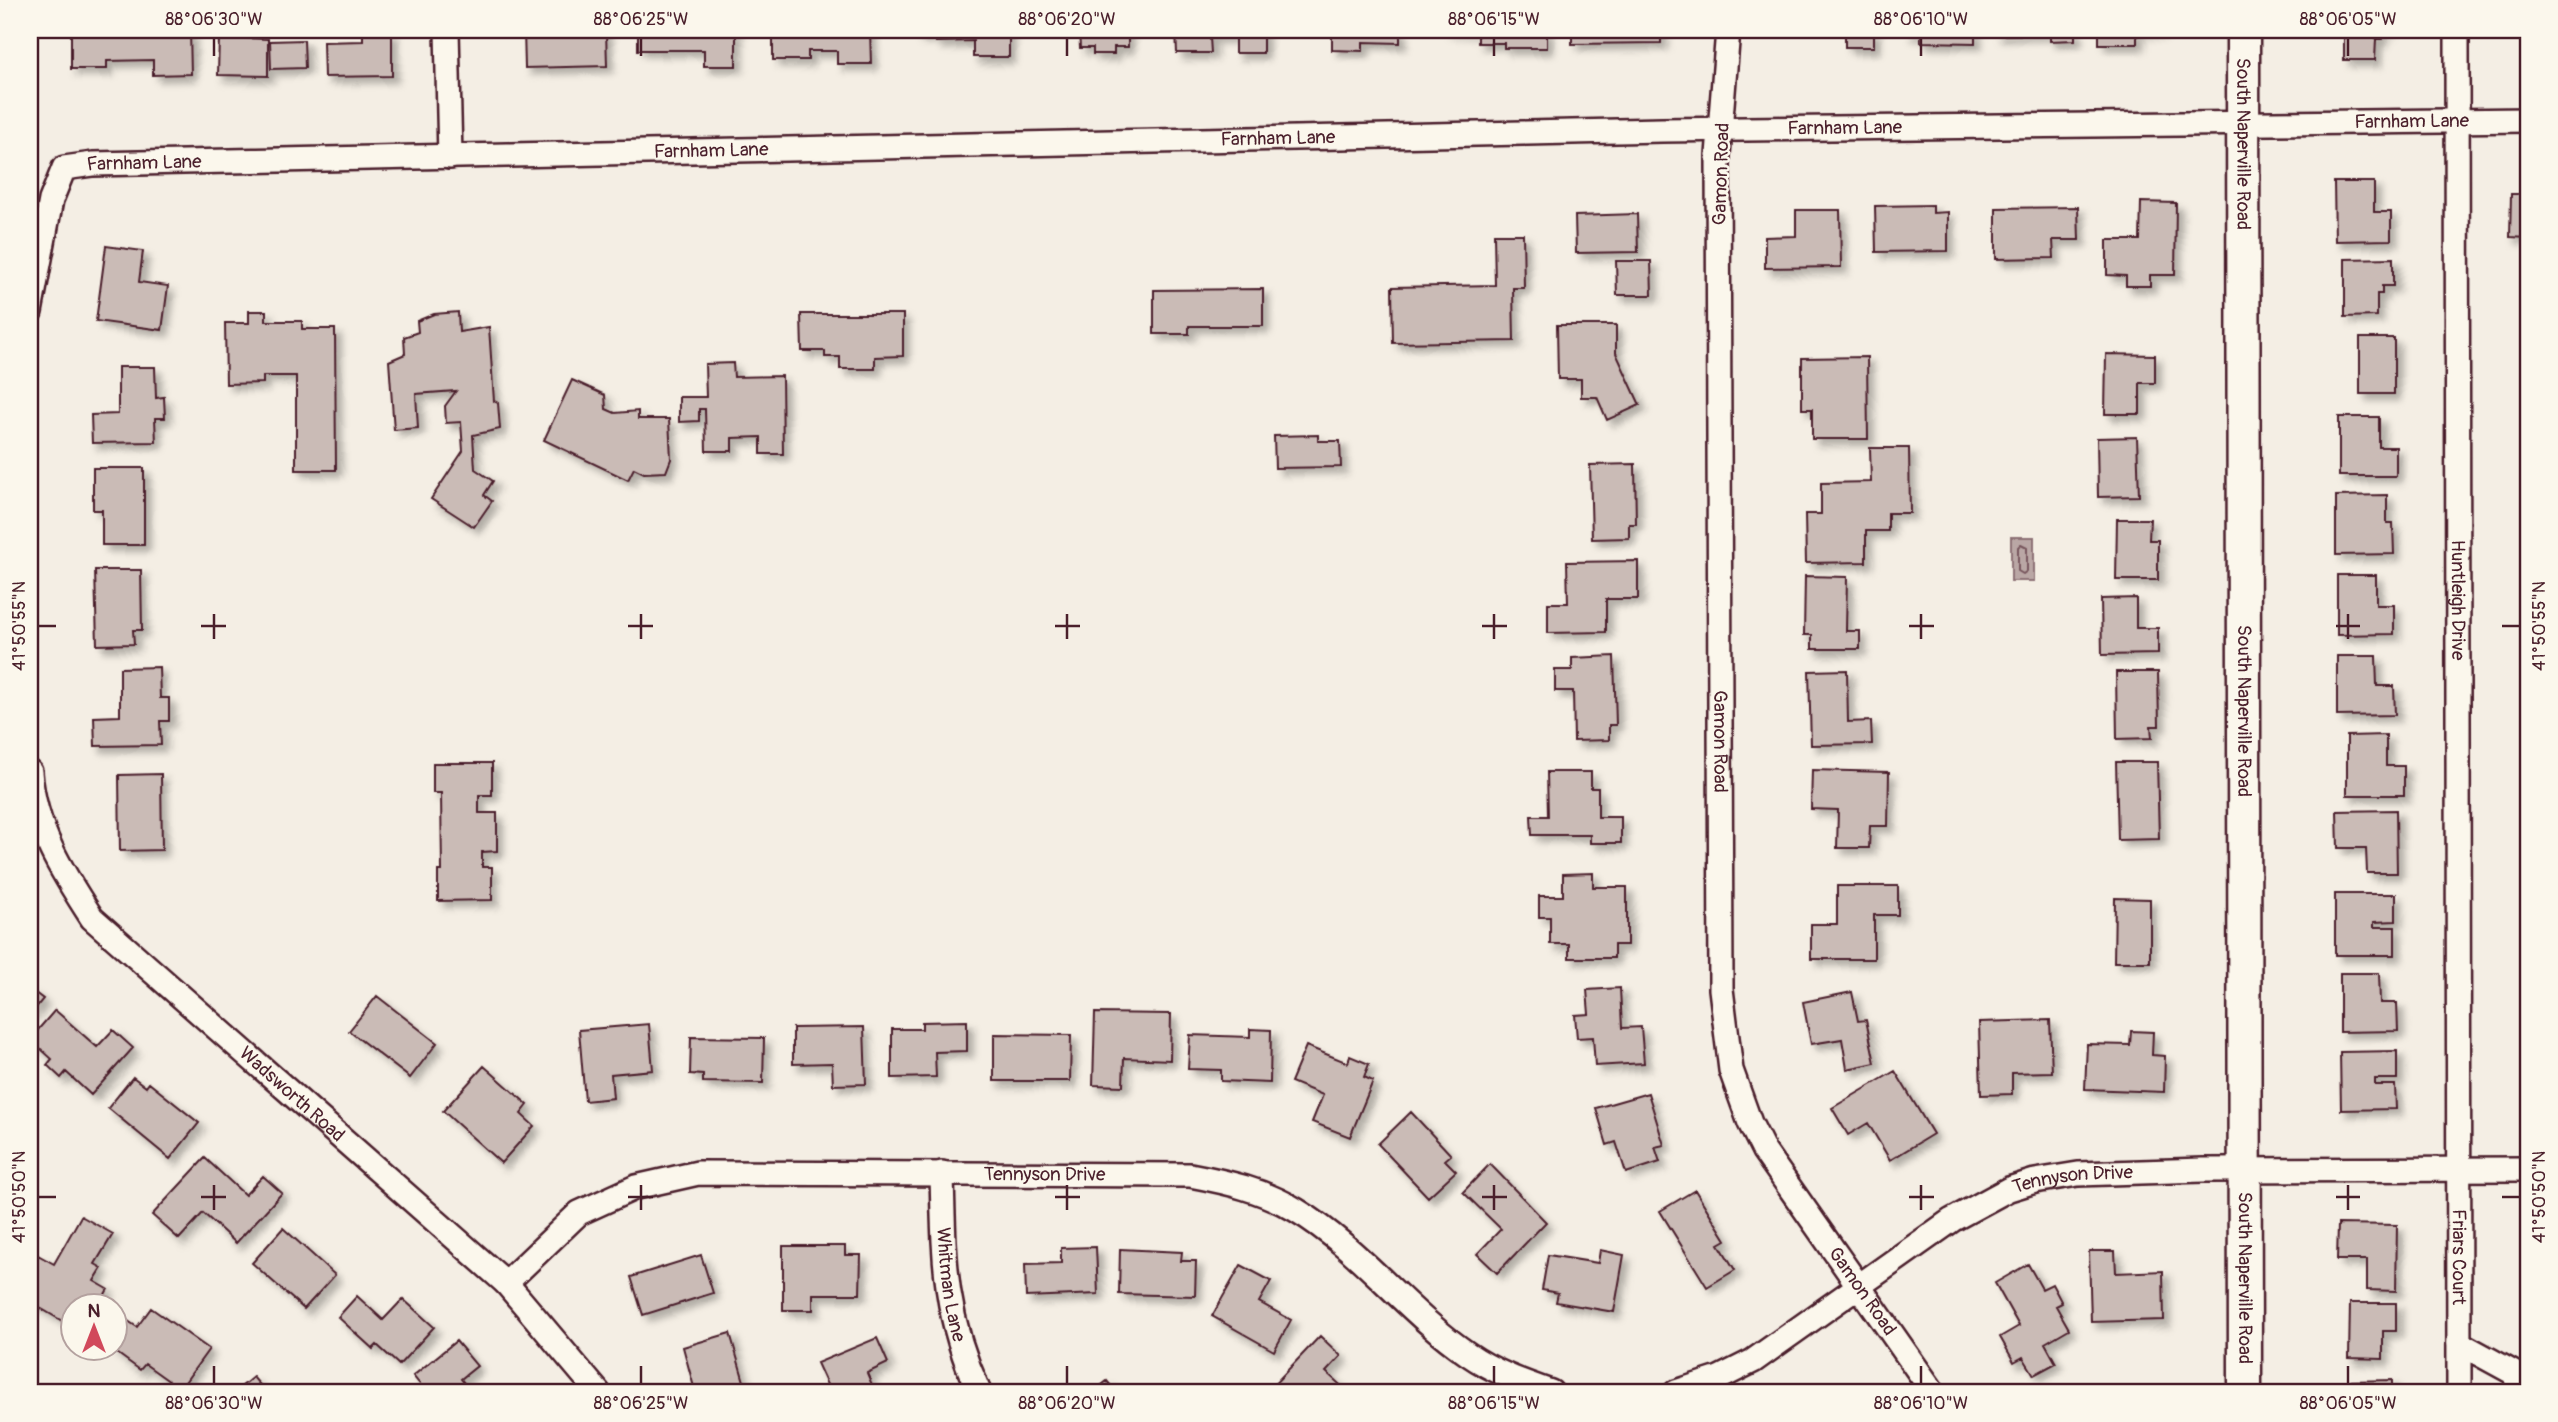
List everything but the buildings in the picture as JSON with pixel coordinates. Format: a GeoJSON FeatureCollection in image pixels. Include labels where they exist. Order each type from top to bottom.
{"type":"FeatureCollection","features":[{"type":"Feature","properties":{"kind":"main road","name":"South Naperville Road"},"geometry":{"type":"LineString","coordinates":[[2244,30],[2245,1392]]}},
{"type":"Feature","properties":{"kind":"street"},"geometry":{"type":"LineString","coordinates":[[447,30],[450,157]]}},
{"type":"Feature","properties":{"kind":"street","name":"Gamon Road"},"geometry":{"type":"LineString","coordinates":[[1728,30],[1718,155],[1721,989],[1724,1032],[1738,1094],[1764,1151],[1933,1392]]}},
{"type":"Feature","properties":{"kind":"street","name":"Huntleigh Drive"},"geometry":{"type":"LineString","coordinates":[[2457,30],[2458,1170]]}},
{"type":"Feature","properties":{"kind":"street","name":"Farnham Lane"},"geometry":{"type":"LineString","coordinates":[[30,312],[51,200],[64,168],[93,164],[1722,129],[2528,120]]}},
{"type":"Feature","properties":{"kind":"street","name":"Wadsworth Road"},"geometry":{"type":"LineString","coordinates":[[30,772],[43,834],[58,866],[92,918],[506,1283],[598,1392]]}},
{"type":"Feature","properties":{"kind":"street","name":"Tennyson Drive"},"geometry":{"type":"LineString","coordinates":[[1676,1392],[1719,1378],[1753,1361],[1981,1202],[2035,1181],[2078,1174],[2244,1169],[2528,1169]]}},
{"type":"Feature","properties":{"kind":"street","name":"Friars Court"},"geometry":{"type":"LineString","coordinates":[[2458,1170],[2459,1392]]}},
{"type":"Feature","properties":{"kind":"street","name":"Tennyson Drive"},"geometry":{"type":"LineString","coordinates":[[506,1283],[579,1213],[654,1181],[698,1173],[1169,1173],[1229,1182],[1294,1209],[1327,1231],[1421,1317],[1470,1356],[1512,1379],[1551,1392]]}},
{"type":"Feature","properties":{"kind":"street","name":"Whitman Lane"},"geometry":{"type":"LineString","coordinates":[[942,1173],[944,1271],[950,1312],[958,1342],[979,1392]]}},
{"type":"Feature","properties":{"kind":"street"},"geometry":{"type":"LineString","coordinates":[[2459,1342],[2514,1373],[2521,1392]]}},
{"type":"Feature","properties":{"kind":"water"},"geometry":{"type":"Polygon","coordinates":[[[2011,537],[2034,537],[2034,581],[2011,581],[2011,537]]]}}]}
